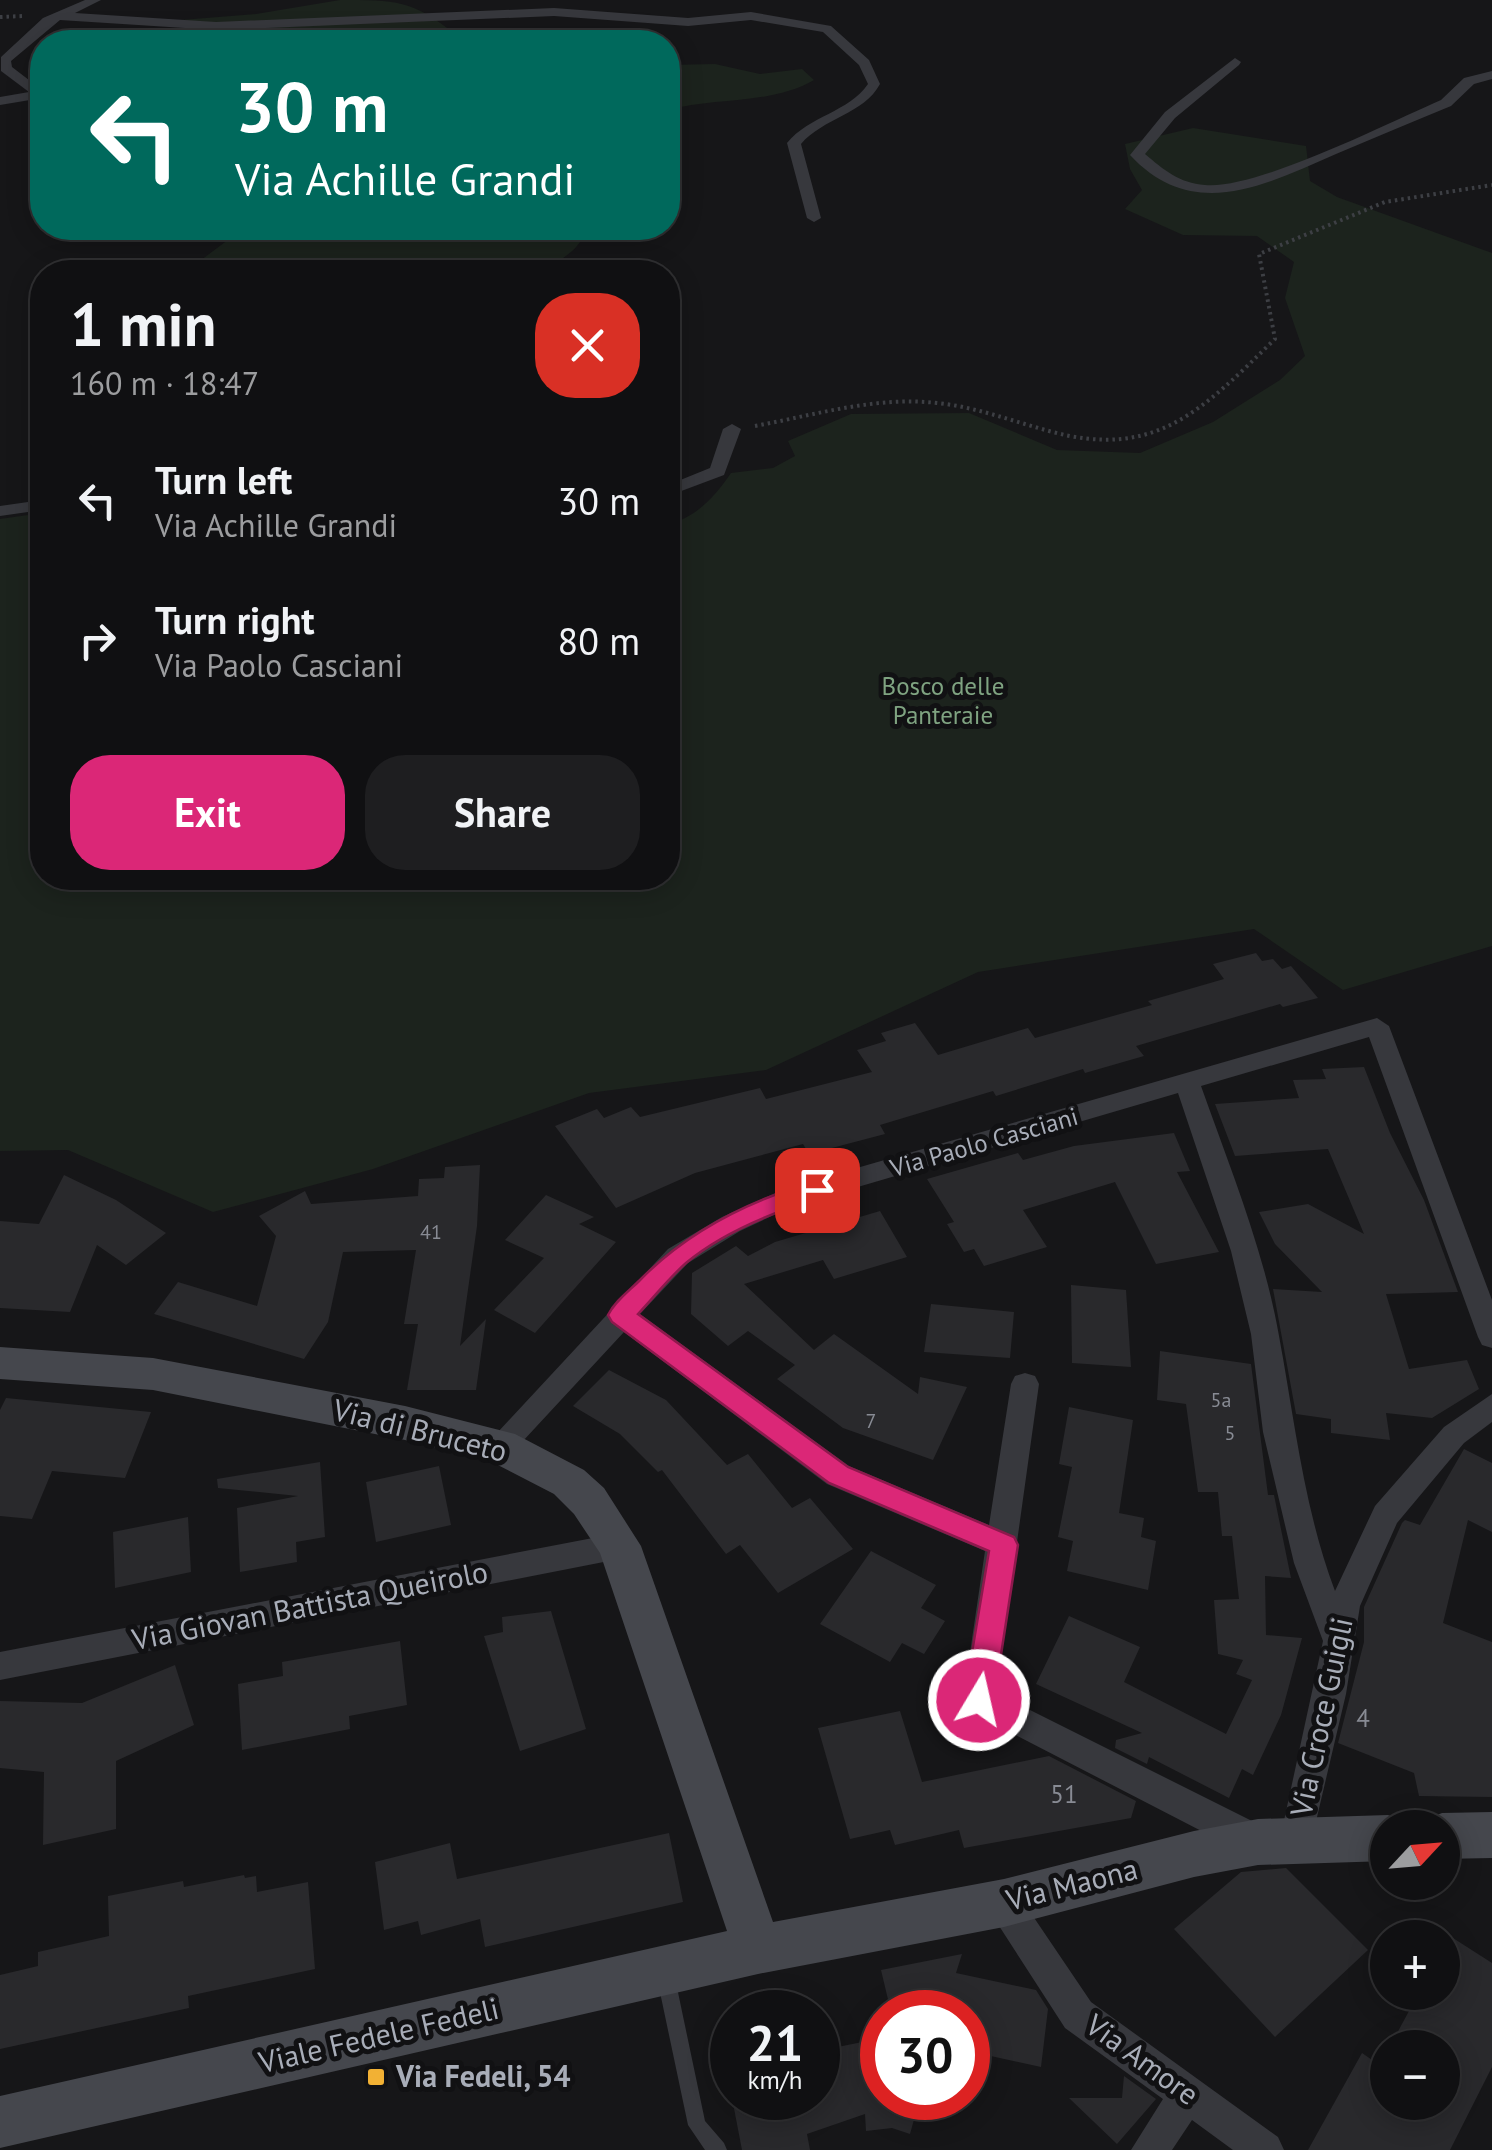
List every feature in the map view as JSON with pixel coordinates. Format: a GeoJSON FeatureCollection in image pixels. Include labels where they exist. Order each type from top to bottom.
{"type":"FeatureCollection","features":[{"type":"Feature","properties":{"kind":"main road","name":"Via di Bruceto"},"geometry":{"type":"LineString","coordinates":[[0,1363],[153,1374],[405,1424],[500,1446],[568,1482],[589,1501],[619,1546],[758,1949]]}},
{"type":"Feature","properties":{"kind":"main road"},"geometry":{"type":"LineString","coordinates":[[1460,1836],[1492,1835]]}},
{"type":"Feature","properties":{"kind":"main road","name":"Via Maona"},"geometry":{"type":"LineString","coordinates":[[758,1949],[1004,1903],[1194,1854],[1277,1841],[1370,1838]]}},
{"type":"Feature","properties":{"kind":"main road","name":"Viale Fedele Fedeli"},"geometry":{"type":"LineString","coordinates":[[0,2122],[758,1949]]}},
{"type":"Feature","properties":{"kind":"street"},"geometry":{"type":"LineString","coordinates":[[37,30],[47,21],[95,0]]}},
{"type":"Feature","properties":{"kind":"street"},"geometry":{"type":"LineString","coordinates":[[703,2],[711,18]]}},
{"type":"Feature","properties":{"kind":"street"},"geometry":{"type":"LineString","coordinates":[[59,16],[216,26],[554,12],[679,22],[752,16],[819,25],[843,40],[865,62],[874,84],[872,92],[810,125],[794,143],[814,218]]}},
{"type":"Feature","properties":{"kind":"street"},"geometry":{"type":"LineString","coordinates":[[30,37],[5,60],[6,68],[30,86]]}},
{"type":"Feature","properties":{"kind":"street"},"geometry":{"type":"LineString","coordinates":[[1235,62],[1170,115],[1137,155],[1168,181],[1206,190],[1252,185],[1446,103],[1469,81],[1492,75]]}},
{"type":"Feature","properties":{"kind":"street"},"geometry":{"type":"LineString","coordinates":[[0,101],[30,96]]}},
{"type":"Feature","properties":{"kind":"street"},"geometry":{"type":"LineString","coordinates":[[680,486],[718,471],[732,430]]}},
{"type":"Feature","properties":{"kind":"street"},"geometry":{"type":"LineString","coordinates":[[0,510],[30,506]]}},
{"type":"Feature","properties":{"kind":"street","name":"Via Paolo Casciani"},"geometry":{"type":"LineString","coordinates":[[500,1446],[678,1256],[730,1224],[784,1199],[1377,1026],[1492,1337]]}},
{"type":"Feature","properties":{"kind":"street"},"geometry":{"type":"LineString","coordinates":[[1186,1082],[1245,1251],[1265,1334],[1278,1432],[1310,1563],[1339,1642]]}},
{"type":"Feature","properties":{"kind":"street"},"geometry":{"type":"LineString","coordinates":[[621,1315],[838,1475],[1004,1545]]}},
{"type":"Feature","properties":{"kind":"street"},"geometry":{"type":"LineString","coordinates":[[1024,1384],[979,1700],[1277,1841]]}},
{"type":"Feature","properties":{"kind":"street","name":"Via Croce Guigli"},"geometry":{"type":"LineString","coordinates":[[1277,1841],[1339,1642],[1344,1606],[1386,1516],[1454,1435],[1492,1406]]}},
{"type":"Feature","properties":{"kind":"street","name":"Via Giovan Battista Queirolo"},"geometry":{"type":"LineString","coordinates":[[0,1666],[619,1546]]}},
{"type":"Feature","properties":{"kind":"street","name":"Via Amore"},"geometry":{"type":"LineString","coordinates":[[1004,1903],[1078,2015],[1265,2150]]}},
{"type":"Feature","properties":{"kind":"street"},"geometry":{"type":"LineString","coordinates":[[1150,2150],[1188,2094]]}},
{"type":"Feature","properties":{"kind":"lane"},"geometry":{"type":"LineString","coordinates":[[664,1971],[698,2125],[718,2150]]}},
{"type":"Feature","properties":{"kind":"path"},"geometry":{"type":"LineString","coordinates":[[732,430],[812,413],[936,402],[1090,441],[1147,438],[1191,414],[1276,339],[1259,254],[1385,202],[1492,185]]}},
{"type":"Feature","properties":{"kind":"green space"},"geometry":{"type":"Polygon","coordinates":[[[340,0],[376,1],[414,8],[449,30],[197,30],[181,20],[256,14],[340,0]]]}},
{"type":"Feature","properties":{"kind":"green space"},"geometry":{"type":"Polygon","coordinates":[[[715,64],[760,74],[802,69],[814,80],[761,97],[680,107],[680,65],[715,64]]]}},
{"type":"Feature","properties":{"kind":"green space","name":"Bosco delle Panteraie"},"geometry":{"type":"Polygon","coordinates":[[[1193,128],[1306,146],[1310,181],[1337,197],[1492,253],[1492,946],[1343,990],[1254,929],[978,972],[766,1070],[589,1093],[373,1169],[213,1212],[68,1150],[0,1151],[0,519],[30,515],[30,890],[680,890],[680,520],[704,505],[731,473],[773,468],[795,456],[788,441],[851,414],[969,413],[1057,450],[1140,453],[1213,422],[1280,380],[1305,356],[1285,298],[1294,262],[1257,236],[1183,235],[1125,209],[1142,190],[1130,169],[1125,144],[1193,128]]]}},
{"type":"Feature","properties":{"kind":"green space"},"geometry":{"type":"Polygon","coordinates":[[[228,240],[581,240],[559,260],[201,260],[228,240]]]}},
{"type":"Feature","properties":{"kind":"building"},"geometry":{"type":"Polygon","coordinates":[[[1256,953],[1262,961],[1273,959],[1282,969],[1291,966],[1318,998],[1283,1007],[1280,1004],[1136,1046],[1144,1056],[1085,1073],[1083,1069],[996,1096],[993,1091],[880,1125],[885,1134],[809,1154],[803,1144],[695,1173],[616,1208],[555,1126],[597,1109],[604,1118],[631,1107],[640,1117],[760,1088],[766,1099],[872,1072],[857,1050],[886,1041],[881,1033],[915,1023],[938,1055],[1028,1028],[1035,1038],[1152,1005],[1148,1001],[1224,979],[1213,964],[1256,953]]]}},
{"type":"Feature","properties":{"kind":"building"},"geometry":{"type":"Polygon","coordinates":[[[1364,1067],[1390,1133],[1424,1200],[1458,1292],[1386,1294],[1409,1369],[1467,1360],[1479,1389],[1432,1418],[1386,1413],[1390,1440],[1331,1433],[1331,1419],[1296,1414],[1273,1289],[1322,1292],[1275,1244],[1259,1212],[1308,1204],[1364,1234],[1328,1149],[1235,1156],[1215,1104],[1299,1098],[1293,1080],[1326,1079],[1322,1069],[1364,1067]]]}},
{"type":"Feature","properties":{"kind":"building"},"geometry":{"type":"Polygon","coordinates":[[[1174,1133],[1190,1171],[1177,1172],[1219,1252],[1156,1264],[1115,1182],[1023,1210],[1047,1247],[984,1266],[974,1249],[964,1252],[947,1224],[954,1222],[927,1179],[1018,1153],[1023,1160],[1074,1146],[1174,1133]]]}},
{"type":"Feature","properties":{"kind":"building"},"geometry":{"type":"Polygon","coordinates":[[[480,1165],[477,1226],[460,1346],[486,1319],[476,1390],[407,1390],[418,1324],[404,1324],[416,1250],[343,1252],[328,1322],[304,1359],[154,1314],[178,1282],[257,1306],[276,1236],[259,1216],[305,1191],[311,1204],[418,1196],[419,1179],[444,1178],[445,1167],[480,1165]]]}},
{"type":"Feature","properties":{"kind":"building"},"geometry":{"type":"Polygon","coordinates":[[[64,1175],[116,1200],[166,1233],[126,1265],[97,1245],[70,1312],[0,1308],[0,1221],[39,1224],[64,1175]]]}},
{"type":"Feature","properties":{"kind":"building"},"geometry":{"type":"Polygon","coordinates":[[[546,1195],[594,1217],[579,1224],[616,1242],[535,1333],[494,1310],[544,1258],[505,1240],[546,1195]]]}},
{"type":"Feature","properties":{"kind":"building"},"geometry":{"type":"Polygon","coordinates":[[[880,1211],[907,1257],[834,1279],[823,1260],[744,1284],[814,1350],[834,1334],[918,1394],[920,1377],[967,1387],[933,1460],[843,1428],[777,1379],[795,1365],[748,1331],[728,1346],[691,1314],[692,1273],[736,1246],[748,1256],[775,1242],[880,1211]]]}},
{"type":"Feature","properties":{"kind":"building"},"geometry":{"type":"Polygon","coordinates":[[[1071,1285],[1126,1290],[1131,1367],[1072,1363],[1071,1285]]]}},
{"type":"Feature","properties":{"kind":"building"},"geometry":{"type":"Polygon","coordinates":[[[931,1304],[1014,1312],[1010,1358],[924,1352],[931,1304]]]}},
{"type":"Feature","properties":{"kind":"building"},"geometry":{"type":"Polygon","coordinates":[[[1160,1351],[1251,1364],[1268,1495],[1274,1495],[1291,1578],[1265,1576],[1266,1635],[1302,1638],[1281,1715],[1253,1775],[1242,1769],[1229,1798],[1149,1757],[1147,1764],[1115,1748],[1116,1740],[1142,1733],[1036,1684],[1069,1616],[1140,1647],[1124,1682],[1226,1734],[1252,1680],[1236,1674],[1243,1660],[1218,1654],[1214,1600],[1239,1599],[1232,1536],[1222,1536],[1218,1492],[1198,1492],[1186,1404],[1157,1400],[1160,1351]]]}},
{"type":"Feature","properties":{"kind":"building"},"geometry":{"type":"Polygon","coordinates":[[[609,1370],[666,1400],[727,1465],[748,1454],[792,1508],[810,1498],[853,1549],[778,1593],[740,1545],[726,1554],[662,1470],[658,1472],[620,1434],[573,1406],[609,1370]]]}},
{"type":"Feature","properties":{"kind":"building"},"geometry":{"type":"Polygon","coordinates":[[[6,1398],[151,1412],[125,1478],[52,1471],[32,1519],[0,1516],[0,1410],[6,1398]]]}},
{"type":"Feature","properties":{"kind":"building"},"geometry":{"type":"Polygon","coordinates":[[[1069,1407],[1133,1420],[1119,1513],[1144,1518],[1141,1537],[1156,1541],[1148,1590],[1067,1571],[1073,1541],[1058,1537],[1072,1467],[1059,1464],[1069,1407]]]}},
{"type":"Feature","properties":{"kind":"building"},"geometry":{"type":"Polygon","coordinates":[[[1464,1449],[1492,1463],[1492,1532],[1468,1520],[1443,1623],[1492,1642],[1492,1797],[1419,1796],[1414,1773],[1338,1743],[1364,1642],[1364,1607],[1402,1523],[1405,1520],[1420,1525],[1464,1449]]]}},
{"type":"Feature","properties":{"kind":"building"},"geometry":{"type":"Polygon","coordinates":[[[320,1462],[325,1537],[296,1542],[297,1562],[240,1572],[237,1508],[298,1496],[218,1488],[217,1479],[320,1462]]]}},
{"type":"Feature","properties":{"kind":"building"},"geometry":{"type":"Polygon","coordinates":[[[439,1466],[451,1525],[376,1542],[366,1482],[439,1466]]]}},
{"type":"Feature","properties":{"kind":"building"},"geometry":{"type":"Polygon","coordinates":[[[188,1517],[191,1572],[115,1588],[113,1532],[188,1517]]]}},
{"type":"Feature","properties":{"kind":"building"},"geometry":{"type":"Polygon","coordinates":[[[871,1551],[936,1585],[921,1608],[945,1621],[924,1654],[902,1643],[890,1662],[820,1624],[871,1551]]]}},
{"type":"Feature","properties":{"kind":"building"},"geometry":{"type":"Polygon","coordinates":[[[551,1611],[586,1729],[520,1751],[484,1636],[503,1632],[502,1617],[551,1611]]]}},
{"type":"Feature","properties":{"kind":"building"},"geometry":{"type":"Polygon","coordinates":[[[400,1641],[407,1705],[349,1716],[350,1729],[242,1750],[238,1684],[283,1676],[282,1662],[400,1641]]]}},
{"type":"Feature","properties":{"kind":"building"},"geometry":{"type":"Polygon","coordinates":[[[175,1665],[194,1725],[116,1761],[116,1829],[43,1845],[44,1772],[0,1768],[0,1701],[82,1703],[175,1665]]]}},
{"type":"Feature","properties":{"kind":"building"},"geometry":{"type":"Polygon","coordinates":[[[900,1711],[922,1782],[1049,1756],[1136,1801],[1131,1818],[964,1848],[959,1830],[895,1845],[890,1830],[850,1839],[818,1728],[900,1711]]]}},
{"type":"Feature","properties":{"kind":"building"},"geometry":{"type":"Polygon","coordinates":[[[669,1833],[683,1902],[485,1947],[480,1919],[421,1935],[418,1921],[384,1930],[375,1862],[450,1843],[457,1879],[669,1833]]]}},
{"type":"Feature","properties":{"kind":"building"},"geometry":{"type":"Polygon","coordinates":[[[1286,1868],[1368,1950],[1275,2037],[1174,1929],[1241,1872],[1286,1868]]]}},
{"type":"Feature","properties":{"kind":"building"},"geometry":{"type":"Polygon","coordinates":[[[256,1876],[257,1892],[308,1882],[315,1969],[188,1996],[189,2008],[0,2049],[0,1975],[38,1966],[38,1952],[109,1936],[108,1896],[183,1881],[184,1887],[256,1876]]]}},
{"type":"Feature","properties":{"kind":"building"},"geometry":{"type":"Polygon","coordinates":[[[1460,1943],[1492,1963],[1492,2067],[1450,2150],[1308,2150],[1362,2053],[1370,2059],[1370,2120],[1460,2120],[1460,2030],[1399,2030],[1409,2011],[1460,2010],[1460,1943]]]}},
{"type":"Feature","properties":{"kind":"building"},"geometry":{"type":"Polygon","coordinates":[[[962,1954],[956,1973],[1036,1990],[1048,2009],[1041,2067],[990,2056],[990,1990],[886,1990],[881,1970],[962,1954]]]}},
{"type":"Feature","properties":{"kind":"building"},"geometry":{"type":"Polygon","coordinates":[[[860,2042],[860,2116],[807,2134],[810,2150],[742,2150],[736,2120],[840,2120],[840,2047],[860,2042]]]}},
{"type":"Feature","properties":{"kind":"building"},"geometry":{"type":"Polygon","coordinates":[[[1124,2076],[1156,2099],[1117,2144],[1069,2098],[1122,2098],[1124,2076]]]}},
{"type":"Feature","properties":{"kind":"building"},"geometry":{"type":"Polygon","coordinates":[[[865,2120],[914,2120],[910,2134],[892,2128],[866,2131],[865,2120]]]}},
{"type":"Feature","properties":{"kind":"place","name":"Via Fedeli, 54"},"geometry":{"type":"Point","coordinates":[376,2077]}},
{"type":"Feature","properties":{"kind":"route"},"geometry":{"type":"LineString","coordinates":[[817,1190],[784,1199],[704,1239],[678,1256],[621,1315],[838,1475],[1004,1545],[979,1700]]}}]}
